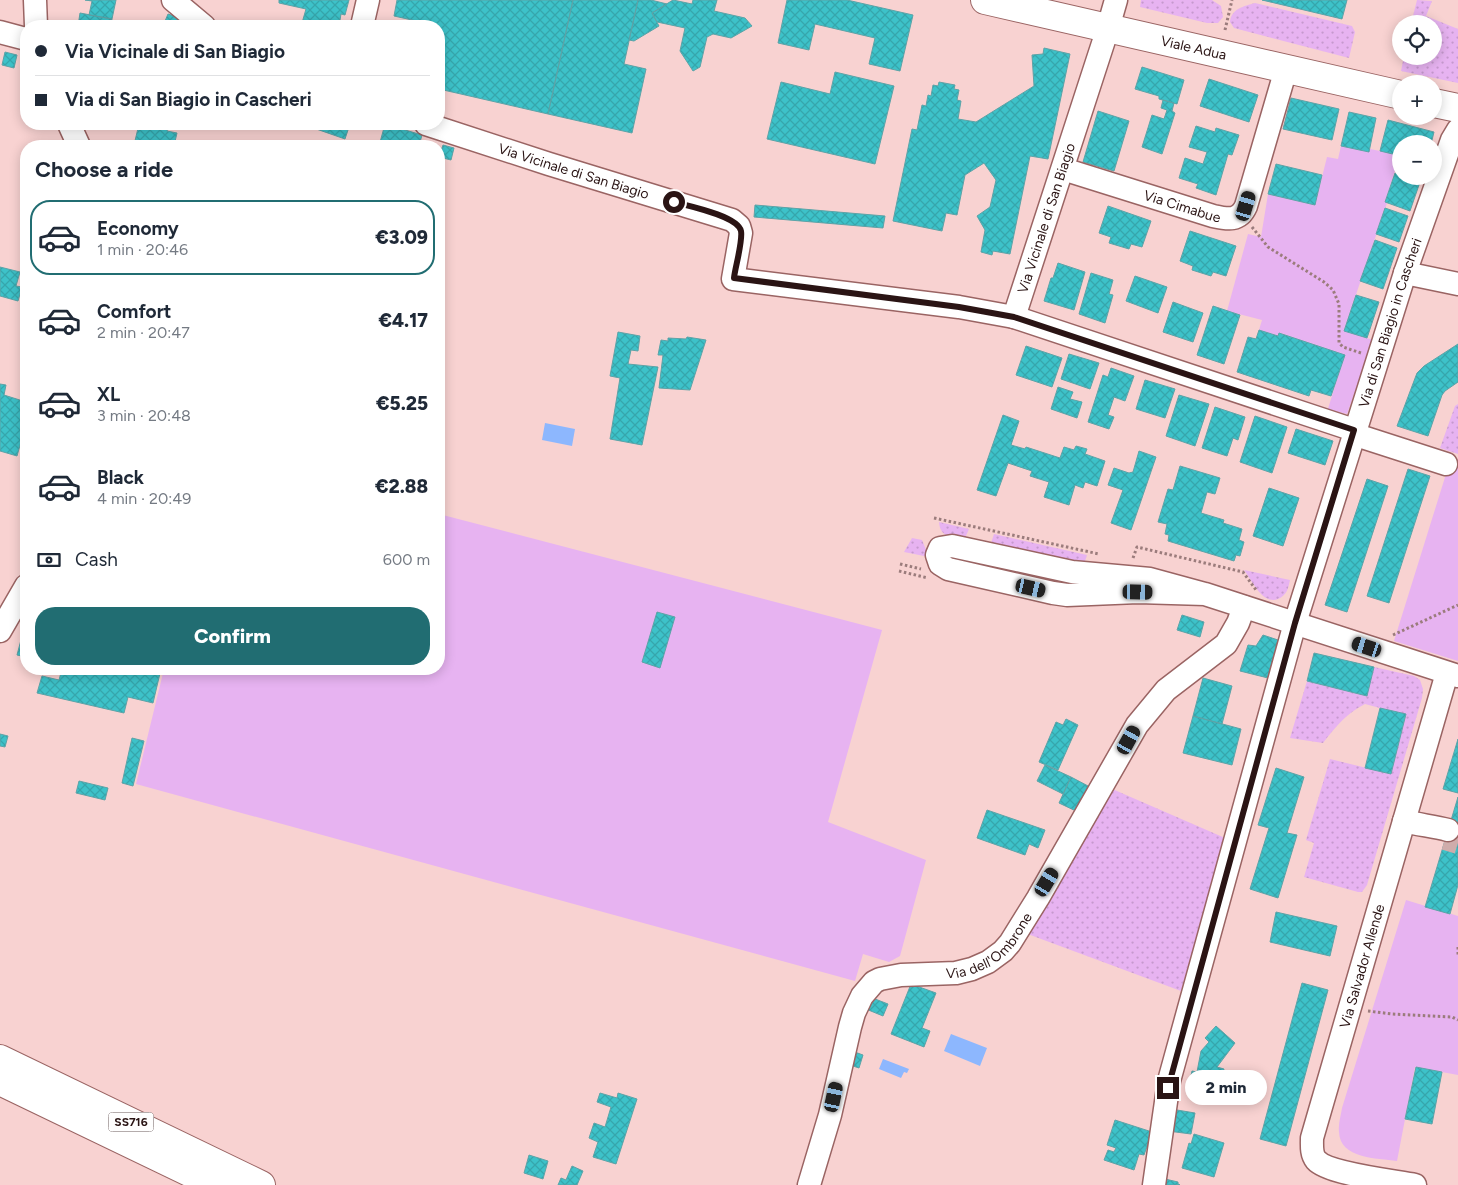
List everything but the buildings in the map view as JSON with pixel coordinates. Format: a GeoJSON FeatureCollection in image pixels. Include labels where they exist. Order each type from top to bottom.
{"type":"FeatureCollection","features":[{"type":"Feature","properties":{"kind":"main road","name":"Viale Adua"},"geometry":{"type":"LineString","coordinates":[[985,0],[1392,93]]}},
{"type":"Feature","properties":{"kind":"main road"},"geometry":{"type":"LineString","coordinates":[[1442,105],[1458,108]]}},
{"type":"Feature","properties":{"kind":"main road","name":"SS716"},"geometry":{"type":"LineString","coordinates":[[0,1059],[261,1185]]}},
{"type":"Feature","properties":{"kind":"main road","name":"SS716"},"geometry":{"type":"LineString","coordinates":[[0,1081],[216,1185]]}},
{"type":"Feature","properties":{"kind":"street"},"geometry":{"type":"LineString","coordinates":[[35,0],[36,20]]}},
{"type":"Feature","properties":{"kind":"street"},"geometry":{"type":"LineString","coordinates":[[173,0],[197,20]]}},
{"type":"Feature","properties":{"kind":"street"},"geometry":{"type":"LineString","coordinates":[[363,20],[368,0]]}},
{"type":"Feature","properties":{"kind":"street","name":"Via Vicinale di San Biagio"},"geometry":{"type":"LineString","coordinates":[[444,130],[732,220],[739,226],[741,234],[734,278],[966,308],[1014,317],[1116,0]]}},
{"type":"Feature","properties":{"kind":"street"},"geometry":{"type":"LineString","coordinates":[[0,32],[20,37]]}},
{"type":"Feature","properties":{"kind":"street"},"geometry":{"type":"LineString","coordinates":[[1244,210],[1286,69]]}},
{"type":"Feature","properties":{"kind":"street","name":"Via di San Biagio in Cascheri"},"geometry":{"type":"LineString","coordinates":[[1154,1185],[1169,1081],[1295,623],[1405,273],[1452,140],[1458,130]]}},
{"type":"Feature","properties":{"kind":"street","name":"Via Cimabue"},"geometry":{"type":"LineString","coordinates":[[1063,169],[1213,216],[1231,219],[1236,218],[1244,210]]}},
{"type":"Feature","properties":{"kind":"street"},"geometry":{"type":"LineString","coordinates":[[1405,273],[1458,284]]}},
{"type":"Feature","properties":{"kind":"street"},"geometry":{"type":"LineString","coordinates":[[1014,317],[1446,464]]}},
{"type":"Feature","properties":{"kind":"street"},"geometry":{"type":"LineString","coordinates":[[1205,594],[1138,592],[1075,595],[1052,593],[945,567],[939,563],[937,555],[940,548],[952,546],[1080,574],[1144,578],[1205,594],[1252,602],[1295,623],[1453,675]]}},
{"type":"Feature","properties":{"kind":"street"},"geometry":{"type":"LineString","coordinates":[[1031,588],[1036,564]]}},
{"type":"Feature","properties":{"kind":"street"},"geometry":{"type":"LineString","coordinates":[[0,631],[20,596]]}},
{"type":"Feature","properties":{"kind":"street","name":"Via dell'Ombrone"},"geometry":{"type":"LineString","coordinates":[[809,1185],[830,1115],[850,1027],[862,996],[874,982],[887,976],[956,973],[972,969],[988,962],[1010,943],[1137,725],[1166,690],[1226,644],[1252,602]]}},
{"type":"Feature","properties":{"kind":"street","name":"Via Salvador Allende"},"geometry":{"type":"LineString","coordinates":[[1415,1185],[1338,1171],[1316,1160],[1312,1146],[1314,1131],[1350,1007],[1411,823],[1453,675]]}},
{"type":"Feature","properties":{"kind":"street"},"geometry":{"type":"LineString","coordinates":[[1411,823],[1433,826],[1447,834]]}},
{"type":"Feature","properties":{"kind":"path"},"geometry":{"type":"LineString","coordinates":[[1224,30],[1232,0]]}},
{"type":"Feature","properties":{"kind":"path"},"geometry":{"type":"LineString","coordinates":[[1244,210],[1252,228],[1268,247],[1324,282],[1333,290],[1339,304],[1337,340],[1339,343],[1350,350],[1378,358]]}},
{"type":"Feature","properties":{"kind":"path"},"geometry":{"type":"LineString","coordinates":[[934,518],[1103,555]]}},
{"type":"Feature","properties":{"kind":"path"},"geometry":{"type":"LineString","coordinates":[[1131,561],[1137,547],[1243,572],[1252,602]]}},
{"type":"Feature","properties":{"kind":"path"},"geometry":{"type":"LineString","coordinates":[[1397,633],[1458,605]]}},
{"type":"Feature","properties":{"kind":"path"},"geometry":{"type":"LineString","coordinates":[[1458,947],[1458,957]]}},
{"type":"Feature","properties":{"kind":"path"},"geometry":{"type":"LineString","coordinates":[[1350,1007],[1392,1014],[1452,1017],[1458,1020]]}},
{"type":"Feature","properties":{"kind":"shaded area"},"geometry":{"type":"Polygon","coordinates":[[[1141,0],[1212,0],[1221,6],[1223,17],[1218,23],[1207,23],[1140,7],[1141,0]]]}},
{"type":"Feature","properties":{"kind":"shaded area"},"geometry":{"type":"Polygon","coordinates":[[[1417,0],[1432,1],[1426,15],[1413,15],[1417,0]]]}},
{"type":"Feature","properties":{"kind":"shaded area"},"geometry":{"type":"Polygon","coordinates":[[[1255,3],[1352,26],[1355,32],[1349,58],[1234,28],[1230,22],[1235,11],[1255,3]]]}},
{"type":"Feature","properties":{"kind":"shaded area"},"geometry":{"type":"Polygon","coordinates":[[[1442,22],[1458,29],[1458,83],[1442,80],[1442,75],[1420,75],[1401,71],[1402,65],[1442,65],[1442,22]]]}},
{"type":"Feature","properties":{"kind":"shaded area"},"geometry":{"type":"Polygon","coordinates":[[[1341,146],[1369,152],[1370,149],[1392,153],[1392,180],[1385,202],[1387,203],[1344,330],[1373,340],[1347,414],[1328,409],[1344,355],[1280,333],[1278,336],[1259,330],[1262,320],[1227,311],[1248,234],[1261,237],[1268,194],[1315,205],[1327,157],[1338,159],[1341,146]]]}},
{"type":"Feature","properties":{"kind":"shaded area"},"geometry":{"type":"Polygon","coordinates":[[[1458,404],[1458,454],[1440,448],[1455,406],[1458,404]]]}},
{"type":"Feature","properties":{"kind":"shaded area"},"geometry":{"type":"Polygon","coordinates":[[[1451,458],[1458,460],[1458,661],[1394,641],[1451,458]]]}},
{"type":"Feature","properties":{"kind":"shaded area"},"geometry":{"type":"Polygon","coordinates":[[[445,516],[882,630],[828,822],[926,860],[900,956],[889,962],[863,954],[855,981],[136,784],[163,675],[445,675],[445,516]]]}},
{"type":"Feature","properties":{"kind":"shaded area"},"geometry":{"type":"Polygon","coordinates":[[[939,522],[969,529],[965,538],[951,537],[944,534],[939,522]]]}},
{"type":"Feature","properties":{"kind":"shaded area"},"geometry":{"type":"Polygon","coordinates":[[[994,534],[1087,555],[1084,564],[990,546],[994,534]]]}},
{"type":"Feature","properties":{"kind":"shaded area"},"geometry":{"type":"Polygon","coordinates":[[[912,538],[922,540],[929,557],[904,552],[912,538]]]}},
{"type":"Feature","properties":{"kind":"shaded area"},"geometry":{"type":"Polygon","coordinates":[[[1244,570],[1290,580],[1287,591],[1278,599],[1272,600],[1267,598],[1262,595],[1244,570]]]}},
{"type":"Feature","properties":{"kind":"shaded area"},"geometry":{"type":"Polygon","coordinates":[[[1374,667],[1414,676],[1420,680],[1423,689],[1422,698],[1367,885],[1362,892],[1358,892],[1304,877],[1314,843],[1306,840],[1330,759],[1391,774],[1406,715],[1365,704],[1342,720],[1323,743],[1290,738],[1307,681],[1367,696],[1374,667]]]}},
{"type":"Feature","properties":{"kind":"shaded area"},"geometry":{"type":"Polygon","coordinates":[[[1110,788],[1225,838],[1181,991],[1025,933],[1110,788]]]}},
{"type":"Feature","properties":{"kind":"shaded area"},"geometry":{"type":"Polygon","coordinates":[[[1406,900],[1458,916],[1458,1075],[1415,1067],[1397,1161],[1361,1156],[1346,1148],[1341,1141],[1339,1126],[1342,1108],[1406,900]]]}},
{"type":"Feature","properties":{"kind":"water"},"geometry":{"type":"Polygon","coordinates":[[[545,423],[575,429],[572,446],[542,440],[545,423]]]}},
{"type":"Feature","properties":{"kind":"water"},"geometry":{"type":"Polygon","coordinates":[[[951,1034],[987,1048],[980,1066],[944,1051],[951,1034]]]}},
{"type":"Feature","properties":{"kind":"water"},"geometry":{"type":"Polygon","coordinates":[[[883,1059],[909,1069],[907,1073],[904,1072],[901,1078],[879,1069],[883,1059]]]}},
{"type":"Feature","properties":{"kind":"tunnel"},"geometry":{"type":"LineString","coordinates":[[1445,839],[1458,843]]}},
{"type":"Feature","properties":{"kind":"route"},"geometry":{"type":"LineString","coordinates":[[674,202],[728,218],[736,223],[741,230],[741,234],[734,278],[959,307],[1014,317],[1354,430],[1295,623],[1168,1088]]}}]}
